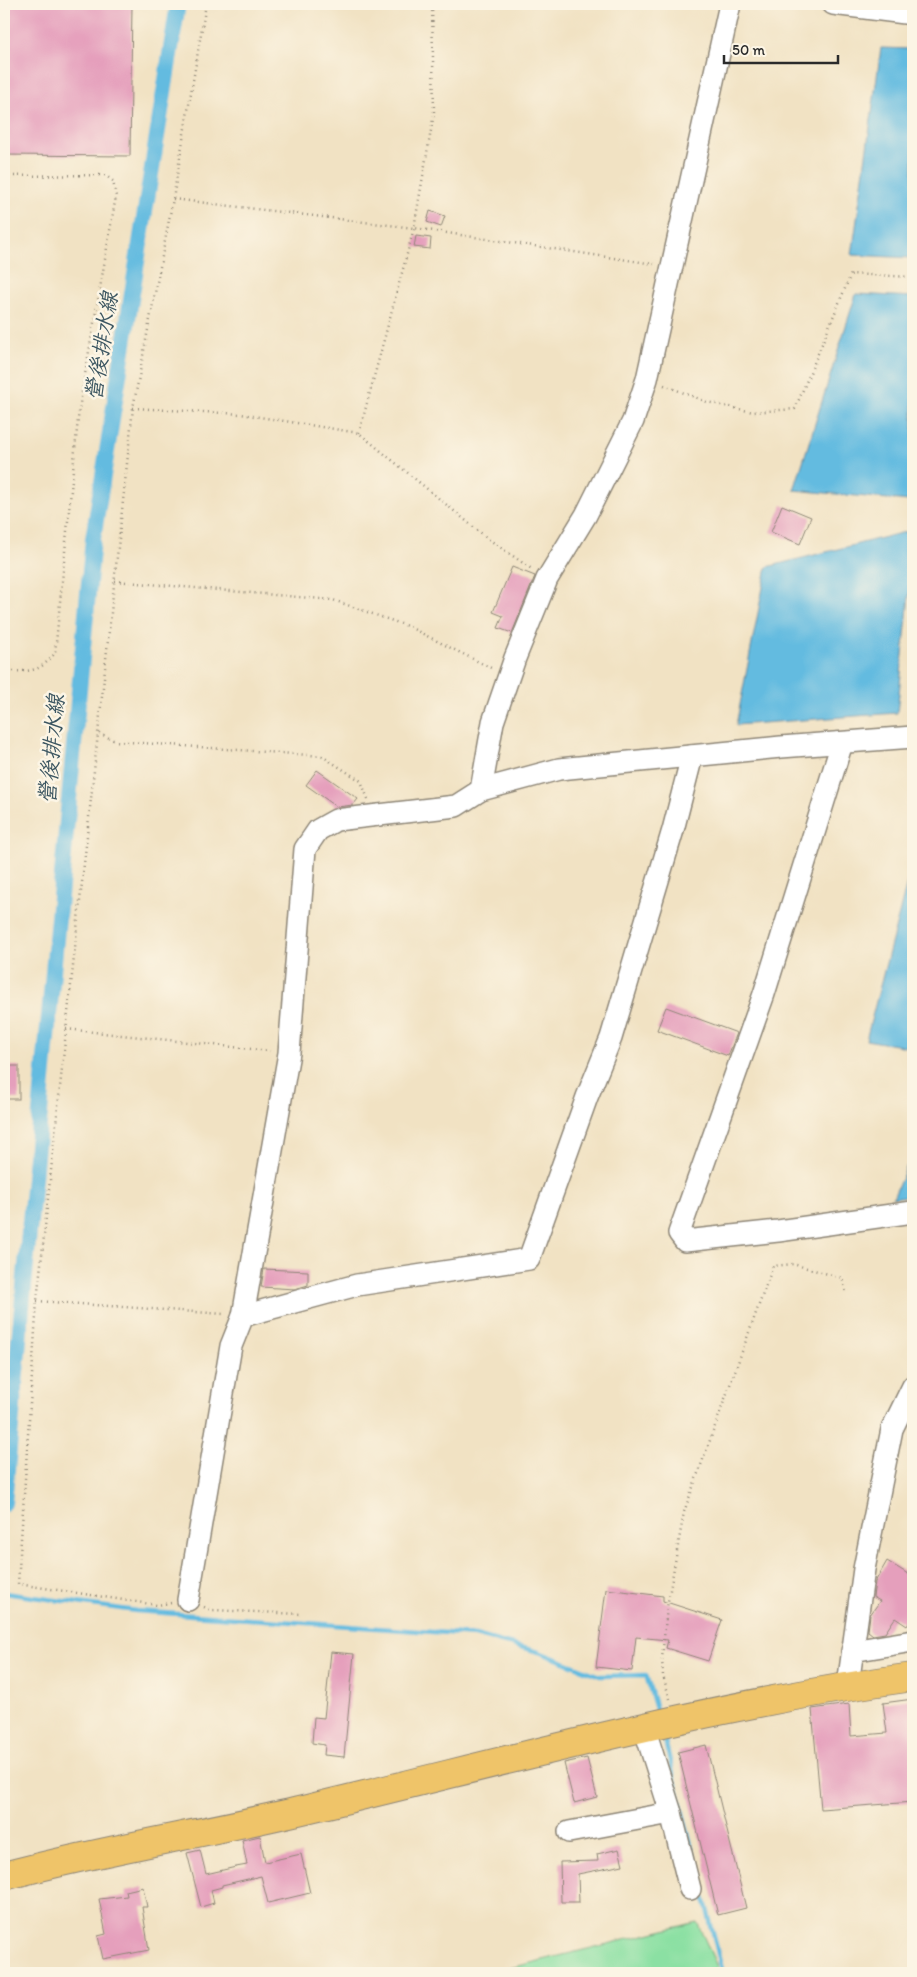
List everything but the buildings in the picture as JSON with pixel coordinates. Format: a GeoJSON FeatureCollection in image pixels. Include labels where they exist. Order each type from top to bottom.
{"type":"FeatureCollection","features":[{"type":"Feature","properties":{"kind":"main road"},"geometry":{"type":"LineString","coordinates":[[6,1871],[316,1807],[680,1719],[848,1686],[913,1678]]}},
{"type":"Feature","properties":{"kind":"lane"},"geometry":{"type":"LineString","coordinates":[[481,790],[494,722],[509,677],[547,579],[586,515],[633,421],[647,379],[730,4]]}},
{"type":"Feature","properties":{"kind":"lane"},"geometry":{"type":"LineString","coordinates":[[833,4],[913,14]]}},
{"type":"Feature","properties":{"kind":"lane"},"geometry":{"type":"LineString","coordinates":[[188,1600],[231,1346],[243,1316],[289,1053],[305,849],[318,830],[336,820],[456,806],[481,790],[559,769],[913,737]]}},
{"type":"Feature","properties":{"kind":"lane"},"geometry":{"type":"LineString","coordinates":[[842,742],[764,994],[679,1233],[685,1241],[787,1230],[913,1212]]}},
{"type":"Feature","properties":{"kind":"lane"},"geometry":{"type":"LineString","coordinates":[[243,1316],[357,1285],[529,1259],[588,1097],[612,1038],[674,830],[692,756]]}},
{"type":"Feature","properties":{"kind":"lane"},"geometry":{"type":"LineString","coordinates":[[848,1686],[864,1569],[892,1429],[913,1386]]}},
{"type":"Feature","properties":{"kind":"lane"},"geometry":{"type":"LineString","coordinates":[[852,1650],[913,1641]]}},
{"type":"Feature","properties":{"kind":"lane"},"geometry":{"type":"LineString","coordinates":[[644,1727],[671,1813],[690,1889]]}},
{"type":"Feature","properties":{"kind":"lane"},"geometry":{"type":"LineString","coordinates":[[569,1832],[671,1813]]}},
{"type":"Feature","properties":{"kind":"path"},"geometry":{"type":"LineString","coordinates":[[206,4],[173,199],[133,408],[37,1301],[18,1584],[156,1605],[188,1600],[211,1610],[302,1614]]}},
{"type":"Feature","properties":{"kind":"path"},"geometry":{"type":"LineString","coordinates":[[359,433],[414,228],[434,113],[432,4]]}},
{"type":"Feature","properties":{"kind":"path"},"geometry":{"type":"LineString","coordinates":[[4,176],[105,175],[113,181],[116,196],[79,409],[54,653],[48,662],[36,671],[4,671]]}},
{"type":"Feature","properties":{"kind":"path"},"geometry":{"type":"LineString","coordinates":[[173,199],[414,228],[671,267]]}},
{"type":"Feature","properties":{"kind":"path"},"geometry":{"type":"LineString","coordinates":[[647,379],[707,402],[753,412],[795,409],[851,274],[913,277]]}},
{"type":"Feature","properties":{"kind":"path"},"geometry":{"type":"LineString","coordinates":[[133,408],[241,414],[359,433],[488,538],[547,579]]}},
{"type":"Feature","properties":{"kind":"path"},"geometry":{"type":"LineString","coordinates":[[115,581],[333,600],[407,626],[509,677]]}},
{"type":"Feature","properties":{"kind":"path"},"geometry":{"type":"LineString","coordinates":[[99,733],[114,741],[322,756],[361,781],[374,816]]}},
{"type":"Feature","properties":{"kind":"path"},"geometry":{"type":"LineString","coordinates":[[66,1030],[289,1053]]}},
{"type":"Feature","properties":{"kind":"path"},"geometry":{"type":"LineString","coordinates":[[680,1719],[662,1676],[662,1659],[667,1607],[674,1580],[684,1512],[773,1266],[793,1264],[842,1278],[846,1292]]}},
{"type":"Feature","properties":{"kind":"path"},"geometry":{"type":"LineString","coordinates":[[37,1301],[243,1316]]}},
{"type":"Feature","properties":{"kind":"green space"},"geometry":{"type":"Polygon","coordinates":[[[697,1922],[720,1973],[490,1973],[697,1922]]]}},
{"type":"Feature","properties":{"kind":"water"},"geometry":{"type":"Polygon","coordinates":[[[881,48],[913,49],[913,258],[852,255],[881,48]]]}},
{"type":"Feature","properties":{"kind":"water"},"geometry":{"type":"Polygon","coordinates":[[[856,294],[913,297],[913,481],[909,501],[794,490],[856,294]]]}},
{"type":"Feature","properties":{"kind":"water"},"geometry":{"type":"Polygon","coordinates":[[[913,530],[913,558],[897,713],[736,725],[767,567],[913,530]]]}},
{"type":"Feature","properties":{"kind":"water"},"geometry":{"type":"Polygon","coordinates":[[[913,860],[913,1048],[866,1040],[913,860]]]}},
{"type":"Feature","properties":{"kind":"water"},"geometry":{"type":"Polygon","coordinates":[[[913,1152],[913,1195],[893,1198],[913,1152]]]}},
{"type":"Feature","properties":{"kind":"waterway","name":"營後排水線"},"geometry":{"type":"LineString","coordinates":[[4,1503],[93,539],[178,4]]}},
{"type":"Feature","properties":{"kind":"waterway"},"geometry":{"type":"LineString","coordinates":[[4,1593],[136,1611],[475,1635],[539,1652],[600,1676],[646,1675],[658,1716]]}},
{"type":"Feature","properties":{"kind":"waterway"},"geometry":{"type":"LineString","coordinates":[[663,1733],[723,1973]]}}]}
